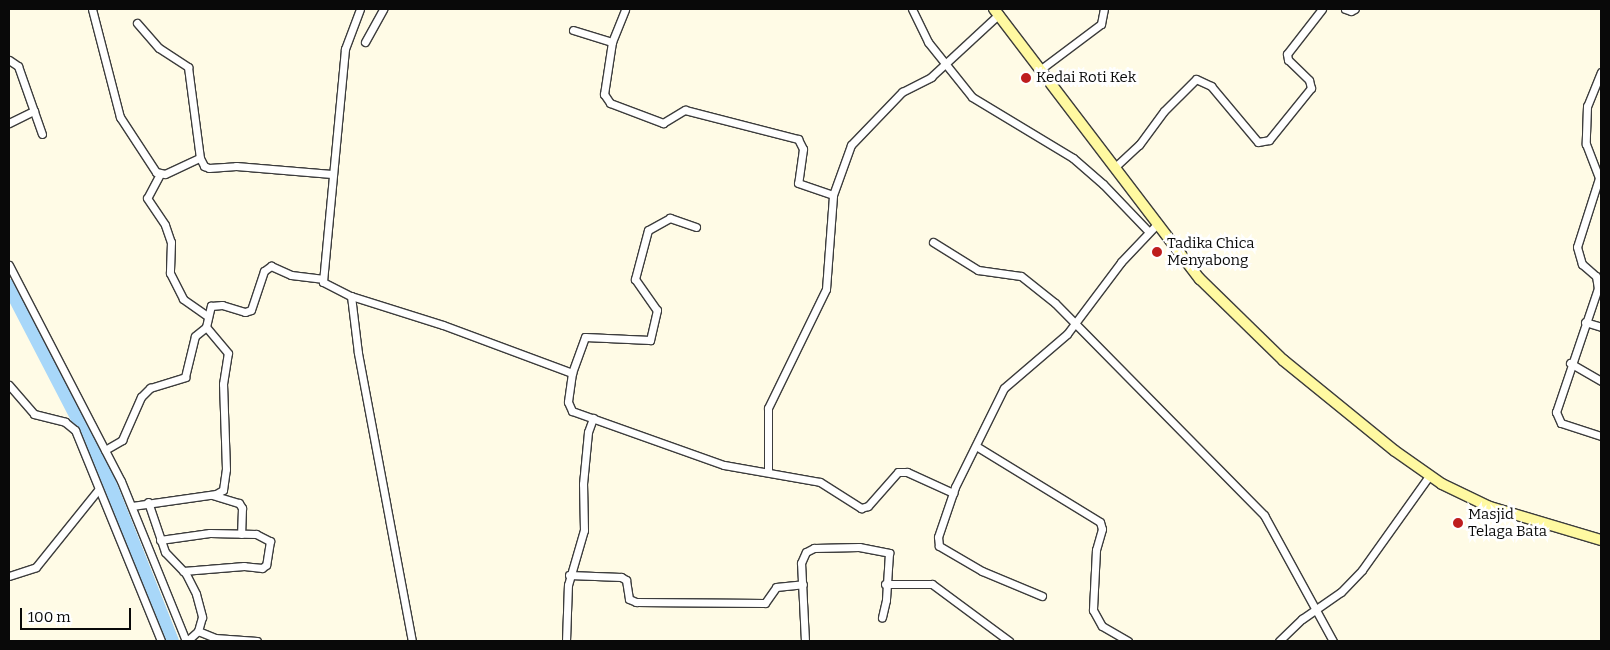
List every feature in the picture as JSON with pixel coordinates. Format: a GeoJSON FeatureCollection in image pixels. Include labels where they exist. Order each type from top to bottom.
{"type":"FeatureCollection","features":[{"type":"Feature","properties":{"kind":"street"},"geometry":{"type":"LineString","coordinates":[[92,9],[120,117],[133,141],[160,174]]}},
{"type":"Feature","properties":{"kind":"street"},"geometry":{"type":"LineString","coordinates":[[322,279],[346,49],[360,9]]}},
{"type":"Feature","properties":{"kind":"street"},"geometry":{"type":"LineString","coordinates":[[365,42],[383,9]]}},
{"type":"Feature","properties":{"kind":"street"},"geometry":{"type":"LineString","coordinates":[[625,9],[612,42],[604,94],[610,103],[663,123],[685,110],[798,139],[803,149],[798,183],[833,196]]}},
{"type":"Feature","properties":{"kind":"street"},"geometry":{"type":"LineString","coordinates":[[912,9],[928,42],[944,64],[983,105],[1048,141],[1078,162],[1149,232]]}},
{"type":"Feature","properties":{"kind":"street"},"geometry":{"type":"LineString","coordinates":[[1041,69],[1101,24],[1104,9]]}},
{"type":"Feature","properties":{"kind":"street"},"geometry":{"type":"LineString","coordinates":[[1115,167],[1139,146],[1164,111],[1196,78],[1211,86],[1258,142],[1269,140],[1311,88],[1309,80],[1288,60],[1286,54],[1322,9]]}},
{"type":"Feature","properties":{"kind":"street"},"geometry":{"type":"LineString","coordinates":[[1345,9],[1351,11],[1356,9]]}},
{"type":"Feature","properties":{"kind":"street"},"geometry":{"type":"LineString","coordinates":[[768,472],[768,408],[826,289],[833,196],[848,152],[860,133],[902,92],[927,80],[996,11],[1200,279],[1283,360],[1429,476],[1490,507],[1601,540]]}},
{"type":"Feature","properties":{"kind":"street"},"geometry":{"type":"LineString","coordinates":[[137,23],[159,48],[188,67],[200,158],[204,166],[209,168],[236,166],[332,174]]}},
{"type":"Feature","properties":{"kind":"street"},"geometry":{"type":"LineString","coordinates":[[573,30],[612,42]]}},
{"type":"Feature","properties":{"kind":"street"},"geometry":{"type":"LineString","coordinates":[[9,60],[18,66],[42,134]]}},
{"type":"Feature","properties":{"kind":"street"},"geometry":{"type":"LineString","coordinates":[[1601,72],[1587,106],[1586,135],[1586,150],[1599,170],[1599,178],[1577,247],[1582,264],[1599,281],[1598,299],[1585,322],[1570,363],[1556,412],[1557,419],[1568,426],[1601,436]]}},
{"type":"Feature","properties":{"kind":"street"},"geometry":{"type":"LineString","coordinates":[[9,123],[34,111]]}},
{"type":"Feature","properties":{"kind":"street"},"geometry":{"type":"LineString","coordinates":[[200,158],[160,174],[147,198],[165,225],[172,242],[170,273],[183,299],[207,316]]}},
{"type":"Feature","properties":{"kind":"street"},"geometry":{"type":"LineString","coordinates":[[696,227],[670,218],[653,226],[645,236],[635,279],[657,310],[650,340],[585,337],[572,373],[568,406],[593,418],[724,465],[820,482],[862,508],[868,506],[898,472],[907,472],[953,493]]}},
{"type":"Feature","properties":{"kind":"street"},"geometry":{"type":"LineString","coordinates":[[1042,596],[992,577],[939,546],[938,537],[953,493],[1004,388],[1044,357],[1075,323],[1121,262],[1158,222]]}},
{"type":"Feature","properties":{"kind":"street"},"geometry":{"type":"LineString","coordinates":[[933,242],[978,270],[1021,276],[1075,323],[1264,515],[1333,641]]}},
{"type":"Feature","properties":{"kind":"street"},"geometry":{"type":"LineString","coordinates":[[9,265],[132,506],[187,641],[198,632],[202,616],[196,594],[183,571],[173,562],[160,540],[148,502]]}},
{"type":"Feature","properties":{"kind":"street"},"geometry":{"type":"LineString","coordinates":[[132,506],[148,502],[212,495],[223,490],[225,480],[222,397],[228,354],[206,327],[207,316],[211,306],[222,305],[245,312],[251,310],[264,271],[271,266],[291,275],[322,279],[351,296],[442,325],[572,373]]}},
{"type":"Feature","properties":{"kind":"street"},"geometry":{"type":"LineString","coordinates":[[351,296],[358,353],[412,641]]}},
{"type":"Feature","properties":{"kind":"street"},"geometry":{"type":"LineString","coordinates":[[1585,322],[1601,326]]}},
{"type":"Feature","properties":{"kind":"street"},"geometry":{"type":"LineString","coordinates":[[105,450],[122,440],[128,432],[141,397],[150,388],[186,377],[195,336],[206,327]]}},
{"type":"Feature","properties":{"kind":"street"},"geometry":{"type":"LineString","coordinates":[[1570,363],[1601,381]]}},
{"type":"Feature","properties":{"kind":"street"},"geometry":{"type":"LineString","coordinates":[[9,385],[34,414],[73,426],[94,470],[98,490],[161,641]]}},
{"type":"Feature","properties":{"kind":"street"},"geometry":{"type":"LineString","coordinates":[[566,641],[570,575],[584,530],[583,484],[588,432],[593,418]]}},
{"type":"Feature","properties":{"kind":"street"},"geometry":{"type":"LineString","coordinates":[[976,446],[1100,522],[1102,529],[1096,550],[1093,610],[1102,626],[1128,641]]}},
{"type":"Feature","properties":{"kind":"street"},"geometry":{"type":"LineString","coordinates":[[1279,641],[1315,609],[1341,592],[1362,570],[1429,476]]}},
{"type":"Feature","properties":{"kind":"street"},"geometry":{"type":"LineString","coordinates":[[9,576],[36,567],[98,490]]}},
{"type":"Feature","properties":{"kind":"street"},"geometry":{"type":"LineString","coordinates":[[212,495],[239,503],[242,508],[241,534]]}},
{"type":"Feature","properties":{"kind":"street"},"geometry":{"type":"LineString","coordinates":[[160,540],[210,533],[265,536],[270,541],[266,565],[183,571]]}},
{"type":"Feature","properties":{"kind":"street"},"geometry":{"type":"LineString","coordinates":[[805,641],[802,564],[806,552],[823,546],[883,549],[888,553],[885,584],[886,600],[882,618]]}},
{"type":"Feature","properties":{"kind":"street"},"geometry":{"type":"LineString","coordinates":[[570,575],[621,577],[626,580],[632,602],[653,603],[765,603],[776,587],[803,584]]}},
{"type":"Feature","properties":{"kind":"street"},"geometry":{"type":"LineString","coordinates":[[885,584],[932,584],[1009,641]]}},
{"type":"Feature","properties":{"kind":"street"},"geometry":{"type":"LineString","coordinates":[[198,632],[215,638],[257,641]]}},
{"type":"Feature","properties":{"kind":"waterway"},"geometry":{"type":"LineString","coordinates":[[9,286],[103,467],[172,641]]}},
{"type":"Feature","properties":{"kind":"place","name":"Kedai Roti Kek"},"geometry":{"type":"Point","coordinates":[1026,78]}},
{"type":"Feature","properties":{"kind":"place","name":"Tadika Chica Menyabong"},"geometry":{"type":"Point","coordinates":[1157,252]}},
{"type":"Feature","properties":{"kind":"place","name":"Masjid Telaga Bata"},"geometry":{"type":"Point","coordinates":[1458,523]}}]}
